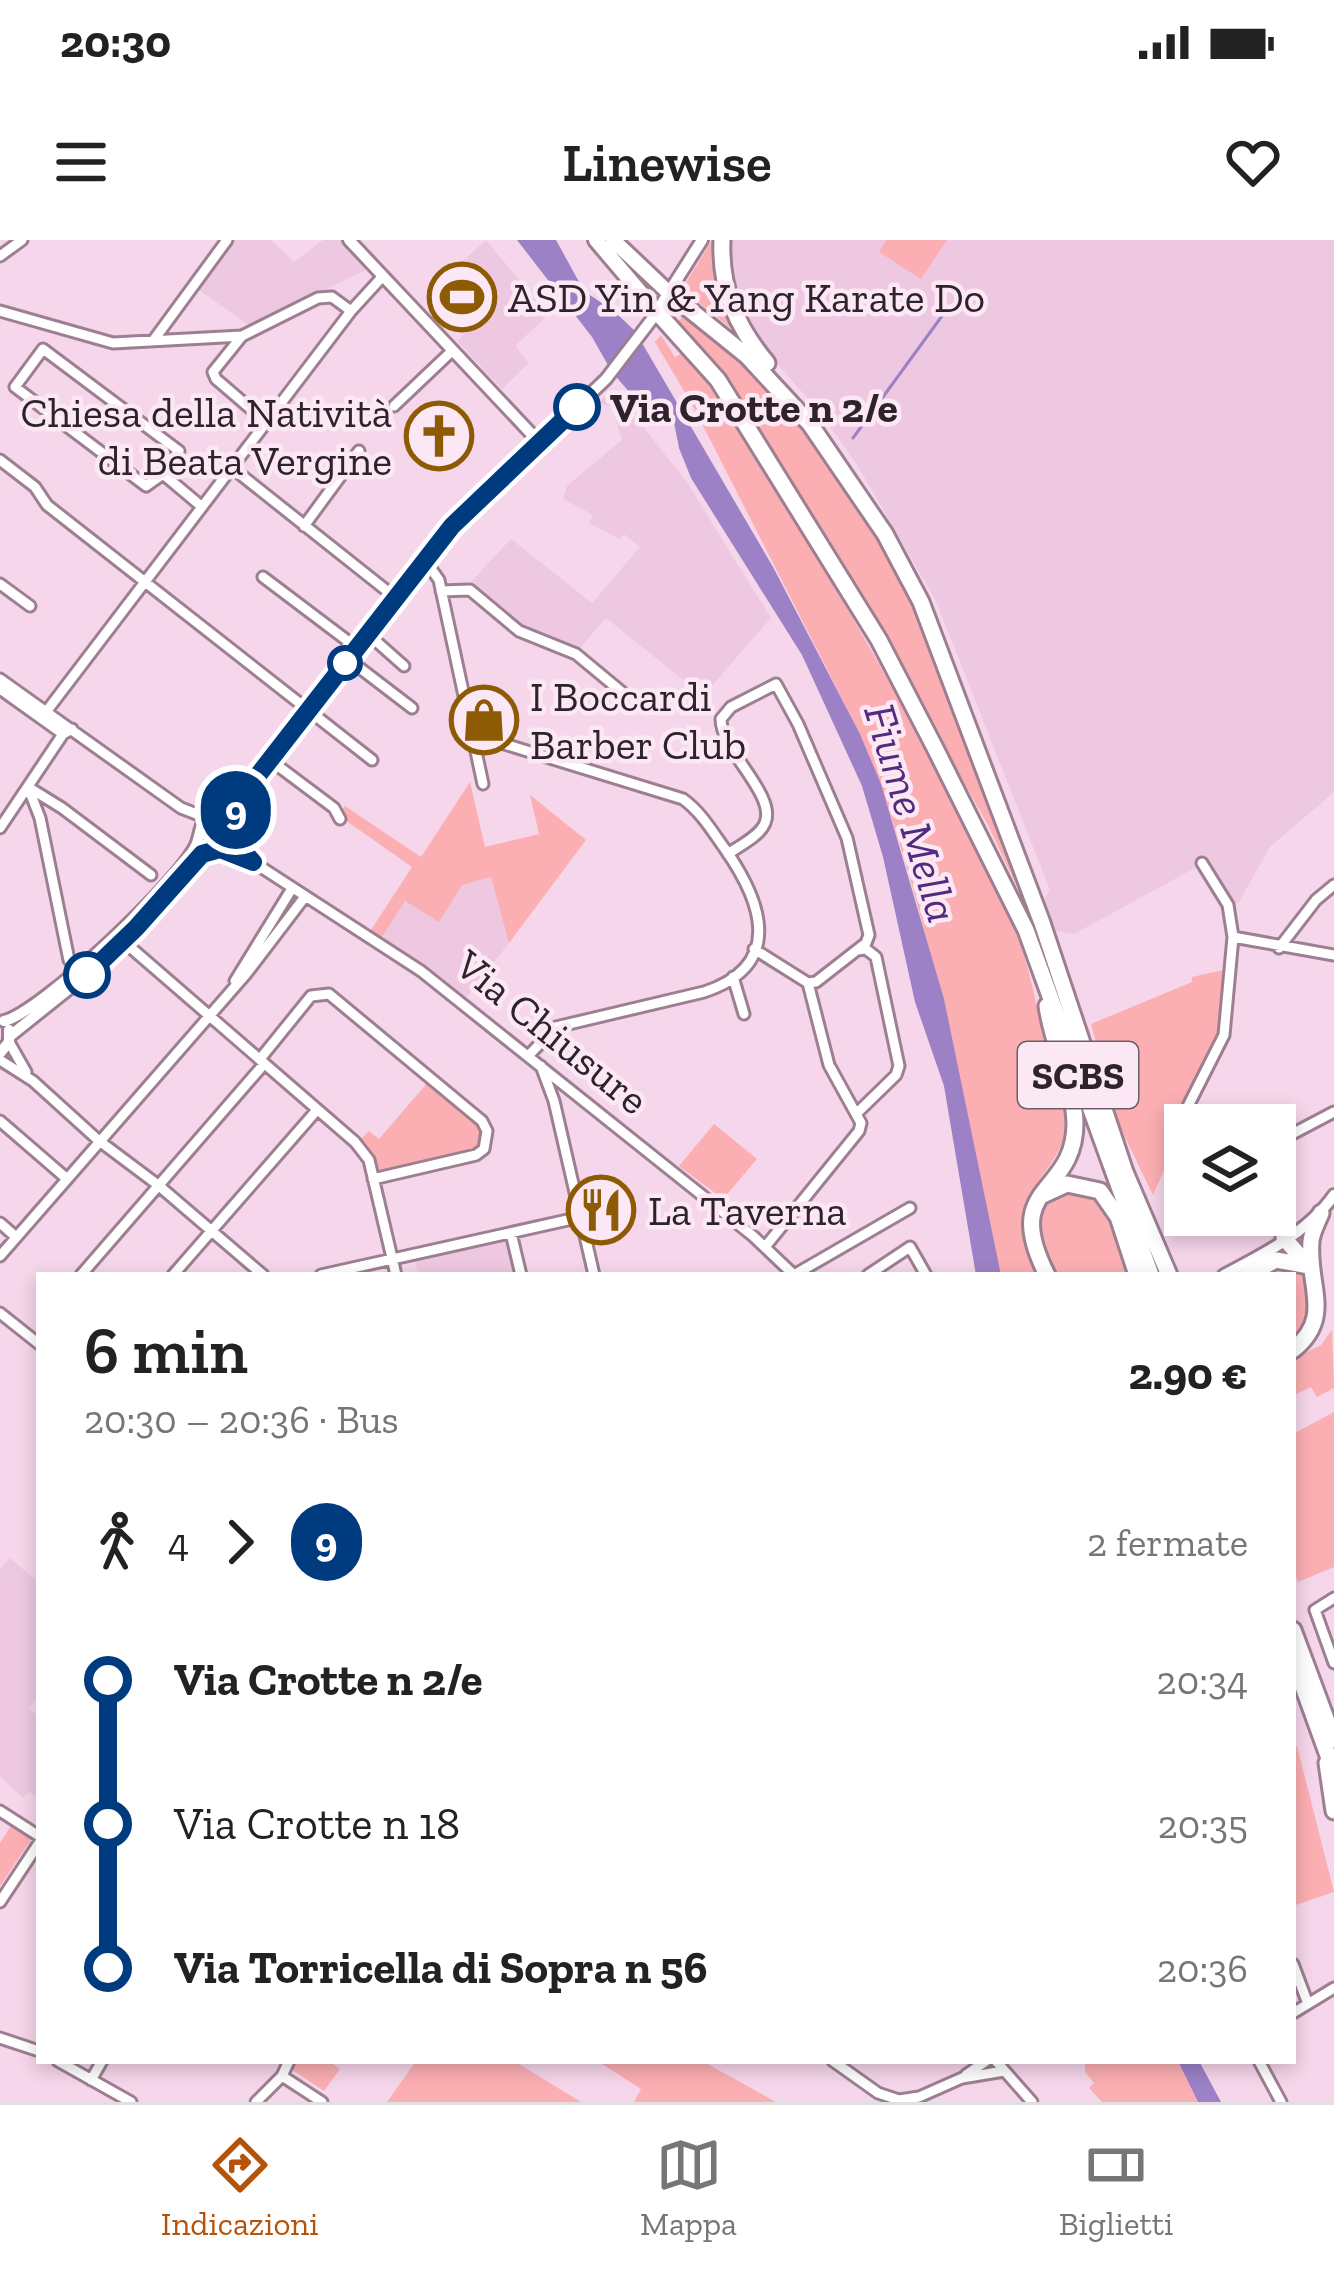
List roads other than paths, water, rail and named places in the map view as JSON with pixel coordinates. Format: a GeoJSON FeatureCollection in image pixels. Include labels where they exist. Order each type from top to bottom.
{"type":"FeatureCollection","features":[{"type":"Feature","properties":{"kind":"highway"},"geometry":{"type":"LineString","coordinates":[[722,240],[723,278],[733,313],[783,391]]}},
{"type":"Feature","properties":{"kind":"highway","name":"SCBS"},"geometry":{"type":"LineString","coordinates":[[669,293],[748,356],[783,391],[844,469],[885,534],[939,643],[1042,923],[1126,1172],[1146,1199],[1172,1272]]}},
{"type":"Feature","properties":{"kind":"highway","name":"SCBS"},"geometry":{"type":"LineString","coordinates":[[652,318],[718,380],[878,640],[1026,930],[1150,1272]]}},
{"type":"Feature","properties":{"kind":"highway"},"geometry":{"type":"LineString","coordinates":[[1042,973],[1051,1036],[1075,1126],[1067,1158],[1040,1197],[1028,1228],[1046,1272]]}},
{"type":"Feature","properties":{"kind":"highway"},"geometry":{"type":"LineString","coordinates":[[1040,1197],[1067,1184],[1100,1191],[1118,1217],[1136,1272]]}},
{"type":"Feature","properties":{"kind":"highway"},"geometry":{"type":"LineString","coordinates":[[1315,1268],[1311,1242],[1326,1210]]}},
{"type":"Feature","properties":{"kind":"highway"},"geometry":{"type":"LineString","coordinates":[[1288,1236],[1332,1294],[1330,1320],[1316,1339],[1296,1349]]}},
{"type":"Feature","properties":{"kind":"highway"},"geometry":{"type":"LineString","coordinates":[[1254,1272],[1276,1261],[1315,1268]]}},
{"type":"Feature","properties":{"kind":"highway"},"geometry":{"type":"LineString","coordinates":[[1296,1639],[1330,1744],[1334,1772]]}},
{"type":"Feature","properties":{"kind":"highway"},"geometry":{"type":"LineString","coordinates":[[1296,1666],[1330,1744],[1334,1811]]}},
{"type":"Feature","properties":{"kind":"main road"},"geometry":{"type":"LineString","coordinates":[[596,240],[652,318]]}},
{"type":"Feature","properties":{"kind":"main road"},"geometry":{"type":"LineString","coordinates":[[613,240],[669,293]]}},
{"type":"Feature","properties":{"kind":"street"},"geometry":{"type":"LineString","coordinates":[[0,256],[22,240]]}},
{"type":"Feature","properties":{"kind":"street"},"geometry":{"type":"LineString","coordinates":[[153,341],[227,240]]}},
{"type":"Feature","properties":{"kind":"street"},"geometry":{"type":"LineString","coordinates":[[349,240],[539,442]]}},
{"type":"Feature","properties":{"kind":"street"},"geometry":{"type":"LineString","coordinates":[[33,1082],[14,1056],[2,1020],[16,1018],[56,989],[129,924],[199,835],[245,792],[474,502],[606,379],[702,240]]}},
{"type":"Feature","properties":{"kind":"street"},"geometry":{"type":"LineString","coordinates":[[46,712],[351,311],[383,276]]}},
{"type":"Feature","properties":{"kind":"street"},"geometry":{"type":"LineString","coordinates":[[0,311],[113,343],[242,336],[318,298],[332,297],[351,311]]}},
{"type":"Feature","properties":{"kind":"street"},"geometry":{"type":"LineString","coordinates":[[43,349],[179,451],[163,474],[146,486],[15,387],[58,328]]}},
{"type":"Feature","properties":{"kind":"street"},"geometry":{"type":"LineString","coordinates":[[242,336],[213,372],[215,380],[266,422]]}},
{"type":"Feature","properties":{"kind":"street"},"geometry":{"type":"LineString","coordinates":[[394,406],[453,350]]}},
{"type":"Feature","properties":{"kind":"street"},"geometry":{"type":"LineString","coordinates":[[304,526],[359,451]]}},
{"type":"Feature","properties":{"kind":"street"},"geometry":{"type":"LineString","coordinates":[[0,460],[35,487],[47,506],[372,760]]}},
{"type":"Feature","properties":{"kind":"street"},"geometry":{"type":"LineString","coordinates":[[231,467],[396,598]]}},
{"type":"Feature","properties":{"kind":"street"},"geometry":{"type":"LineString","coordinates":[[163,474],[201,506]]}},
{"type":"Feature","properties":{"kind":"street"},"geometry":{"type":"LineString","coordinates":[[425,560],[436,572],[441,591],[483,784]]}},
{"type":"Feature","properties":{"kind":"street"},"geometry":{"type":"LineString","coordinates":[[263,577],[357,648]]}},
{"type":"Feature","properties":{"kind":"street"},"geometry":{"type":"LineString","coordinates":[[0,584],[30,606]]}},
{"type":"Feature","properties":{"kind":"street"},"geometry":{"type":"LineString","coordinates":[[441,591],[470,590],[519,631],[576,654],[623,693]]}},
{"type":"Feature","properties":{"kind":"street"},"geometry":{"type":"LineString","coordinates":[[368,634],[404,663]]}},
{"type":"Feature","properties":{"kind":"street"},"geometry":{"type":"LineString","coordinates":[[348,659],[412,708]]}},
{"type":"Feature","properties":{"kind":"street"},"geometry":{"type":"LineString","coordinates":[[0,679],[67,732]]}},
{"type":"Feature","properties":{"kind":"street"},"geometry":{"type":"LineString","coordinates":[[728,854],[761,830],[767,816],[763,799],[723,737],[721,718],[730,706],[776,685],[808,745],[847,838],[869,934],[816,982],[808,983],[754,949]]}},
{"type":"Feature","properties":{"kind":"street"},"geometry":{"type":"LineString","coordinates":[[0,689],[181,808],[224,824],[229,835]]}},
{"type":"Feature","properties":{"kind":"street"},"geometry":{"type":"LineString","coordinates":[[0,828],[67,732]]}},
{"type":"Feature","properties":{"kind":"street"},"geometry":{"type":"LineString","coordinates":[[475,735],[675,794],[698,811],[758,905],[760,925],[754,949],[734,977],[704,992],[556,1027],[534,1058],[554,1101],[593,1272]]}},
{"type":"Feature","properties":{"kind":"street"},"geometry":{"type":"LineString","coordinates":[[477,759],[503,744]]}},
{"type":"Feature","properties":{"kind":"street"},"geometry":{"type":"LineString","coordinates":[[270,760],[334,808],[340,819]]}},
{"type":"Feature","properties":{"kind":"street"},"geometry":{"type":"LineString","coordinates":[[28,787],[151,875]]}},
{"type":"Feature","properties":{"kind":"street"},"geometry":{"type":"LineString","coordinates":[[28,787],[40,818],[69,960]]}},
{"type":"Feature","properties":{"kind":"street"},"geometry":{"type":"LineString","coordinates":[[245,792],[229,835],[192,864],[105,961],[10,1039],[0,1056],[260,1272]]}},
{"type":"Feature","properties":{"kind":"street"},"geometry":{"type":"LineString","coordinates":[[181,808],[215,849]]}},
{"type":"Feature","properties":{"kind":"street","name":"Via Chiusure"},"geometry":{"type":"LineString","coordinates":[[229,835],[253,862],[291,890],[421,971],[534,1058],[791,1272]]}},
{"type":"Feature","properties":{"kind":"street","name":"Via Chiusure"},"geometry":{"type":"LineString","coordinates":[[215,849],[253,862]]}},
{"type":"Feature","properties":{"kind":"street"},"geometry":{"type":"LineString","coordinates":[[1188,1104],[1224,1035],[1233,937],[1228,905],[1202,863]]}},
{"type":"Feature","properties":{"kind":"street"},"geometry":{"type":"LineString","coordinates":[[1279,948],[1316,900],[1334,885]]}},
{"type":"Feature","properties":{"kind":"street"},"geometry":{"type":"LineString","coordinates":[[233,986],[291,890]]}},
{"type":"Feature","properties":{"kind":"street"},"geometry":{"type":"LineString","coordinates":[[0,1256],[270,947],[304,898]]}},
{"type":"Feature","properties":{"kind":"street"},"geometry":{"type":"LineString","coordinates":[[1233,937],[1334,955]]}},
{"type":"Feature","properties":{"kind":"street"},"geometry":{"type":"LineString","coordinates":[[130,947],[355,1142],[369,1160],[395,1272]]}},
{"type":"Feature","properties":{"kind":"street"},"geometry":{"type":"LineString","coordinates":[[856,950],[866,949],[876,957],[899,1066],[896,1075],[857,1113]]}},
{"type":"Feature","properties":{"kind":"street"},"geometry":{"type":"LineString","coordinates":[[734,977],[744,1014]]}},
{"type":"Feature","properties":{"kind":"street"},"geometry":{"type":"LineString","coordinates":[[765,1246],[859,1131],[857,1113],[829,1065],[808,983]]}},
{"type":"Feature","properties":{"kind":"street"},"geometry":{"type":"LineString","coordinates":[[84,1272],[262,1061],[310,996],[329,994],[482,1121],[487,1131],[484,1149],[476,1155],[374,1179]]}},
{"type":"Feature","properties":{"kind":"street"},"geometry":{"type":"LineString","coordinates":[[554,1101],[557,1077]]}},
{"type":"Feature","properties":{"kind":"street"},"geometry":{"type":"LineString","coordinates":[[176,1272],[317,1109]]}},
{"type":"Feature","properties":{"kind":"street"},"geometry":{"type":"LineString","coordinates":[[1296,1132],[1334,1112]]}},
{"type":"Feature","properties":{"kind":"street"},"geometry":{"type":"LineString","coordinates":[[0,1121],[66,1178]]}},
{"type":"Feature","properties":{"kind":"street"},"geometry":{"type":"LineString","coordinates":[[1296,1231],[1326,1210],[1334,1195]]}},
{"type":"Feature","properties":{"kind":"street"},"geometry":{"type":"LineString","coordinates":[[799,1272],[910,1208]]}},
{"type":"Feature","properties":{"kind":"street"},"geometry":{"type":"LineString","coordinates":[[334,1272],[581,1217]]}},
{"type":"Feature","properties":{"kind":"street"},"geometry":{"type":"LineString","coordinates":[[0,1223],[16,1237]]}},
{"type":"Feature","properties":{"kind":"street"},"geometry":{"type":"LineString","coordinates":[[511,1233],[520,1272]]}},
{"type":"Feature","properties":{"kind":"street"},"geometry":{"type":"LineString","coordinates":[[1229,1272],[1288,1236]]}},
{"type":"Feature","properties":{"kind":"street"},"geometry":{"type":"LineString","coordinates":[[872,1272],[910,1247],[924,1272]]}},
{"type":"Feature","properties":{"kind":"street"},"geometry":{"type":"LineString","coordinates":[[0,1313],[36,1341]]}},
{"type":"Feature","properties":{"kind":"street"},"geometry":{"type":"LineString","coordinates":[[30,1334],[36,1327]]}},
{"type":"Feature","properties":{"kind":"street"},"geometry":{"type":"LineString","coordinates":[[1334,1598],[1315,1610],[1334,1663]]}},
{"type":"Feature","properties":{"kind":"street"},"geometry":{"type":"LineString","coordinates":[[0,1811],[36,1837]]}},
{"type":"Feature","properties":{"kind":"street"},"geometry":{"type":"LineString","coordinates":[[0,1902],[36,1844]]}},
{"type":"Feature","properties":{"kind":"street"},"geometry":{"type":"LineString","coordinates":[[1296,1972],[1308,2004]]}},
{"type":"Feature","properties":{"kind":"street"},"geometry":{"type":"LineString","coordinates":[[1296,2011],[1334,1988]]}},
{"type":"Feature","properties":{"kind":"street"},"geometry":{"type":"LineString","coordinates":[[0,2038],[36,2050]]}},
{"type":"Feature","properties":{"kind":"street"},"geometry":{"type":"LineString","coordinates":[[63,2064],[131,2102]]}},
{"type":"Feature","properties":{"kind":"street"},"geometry":{"type":"LineString","coordinates":[[91,2080],[100,2064]]}},
{"type":"Feature","properties":{"kind":"street"},"geometry":{"type":"LineString","coordinates":[[837,2064],[878,2093],[899,2101],[925,2099],[982,2064]]}},
{"type":"Feature","properties":{"kind":"street"},"geometry":{"type":"LineString","coordinates":[[999,2064],[1032,2102]]}},
{"type":"Feature","properties":{"kind":"street"},"geometry":{"type":"LineString","coordinates":[[1261,2064],[1281,2102]]}},
{"type":"Feature","properties":{"kind":"street"},"geometry":{"type":"LineString","coordinates":[[256,2102],[286,2068],[322,2102]]}},
{"type":"Feature","properties":{"kind":"street"},"geometry":{"type":"LineString","coordinates":[[962,2078],[1004,2071]]}},
{"type":"Feature","properties":{"kind":"waterway"},"geometry":{"type":"LineString","coordinates":[[853,438],[942,316]]}},
{"type":"Feature","properties":{"kind":"place","name":"ASD Yin & Yang Karate Do"},"geometry":{"type":"Point","coordinates":[462,297]}},
{"type":"Feature","properties":{"kind":"place","name":"Via Crotte n 2/e"},"geometry":{"type":"Point","coordinates":[577,407]}},
{"type":"Feature","properties":{"kind":"place","name":"Chiesa della Natività di Beata Vergine"},"geometry":{"type":"Point","coordinates":[439,436]}},
{"type":"Feature","properties":{"kind":"place","name":"I Boccardi Barber Club"},"geometry":{"type":"Point","coordinates":[484,720]}},
{"type":"Feature","properties":{"kind":"place","name":"La Taverna"},"geometry":{"type":"Point","coordinates":[601,1210]}},
{"type":"Feature","properties":{"kind":"water label","name":"Fiume Mella"},"geometry":{"type":"Point","coordinates":[911,813]}}]}
